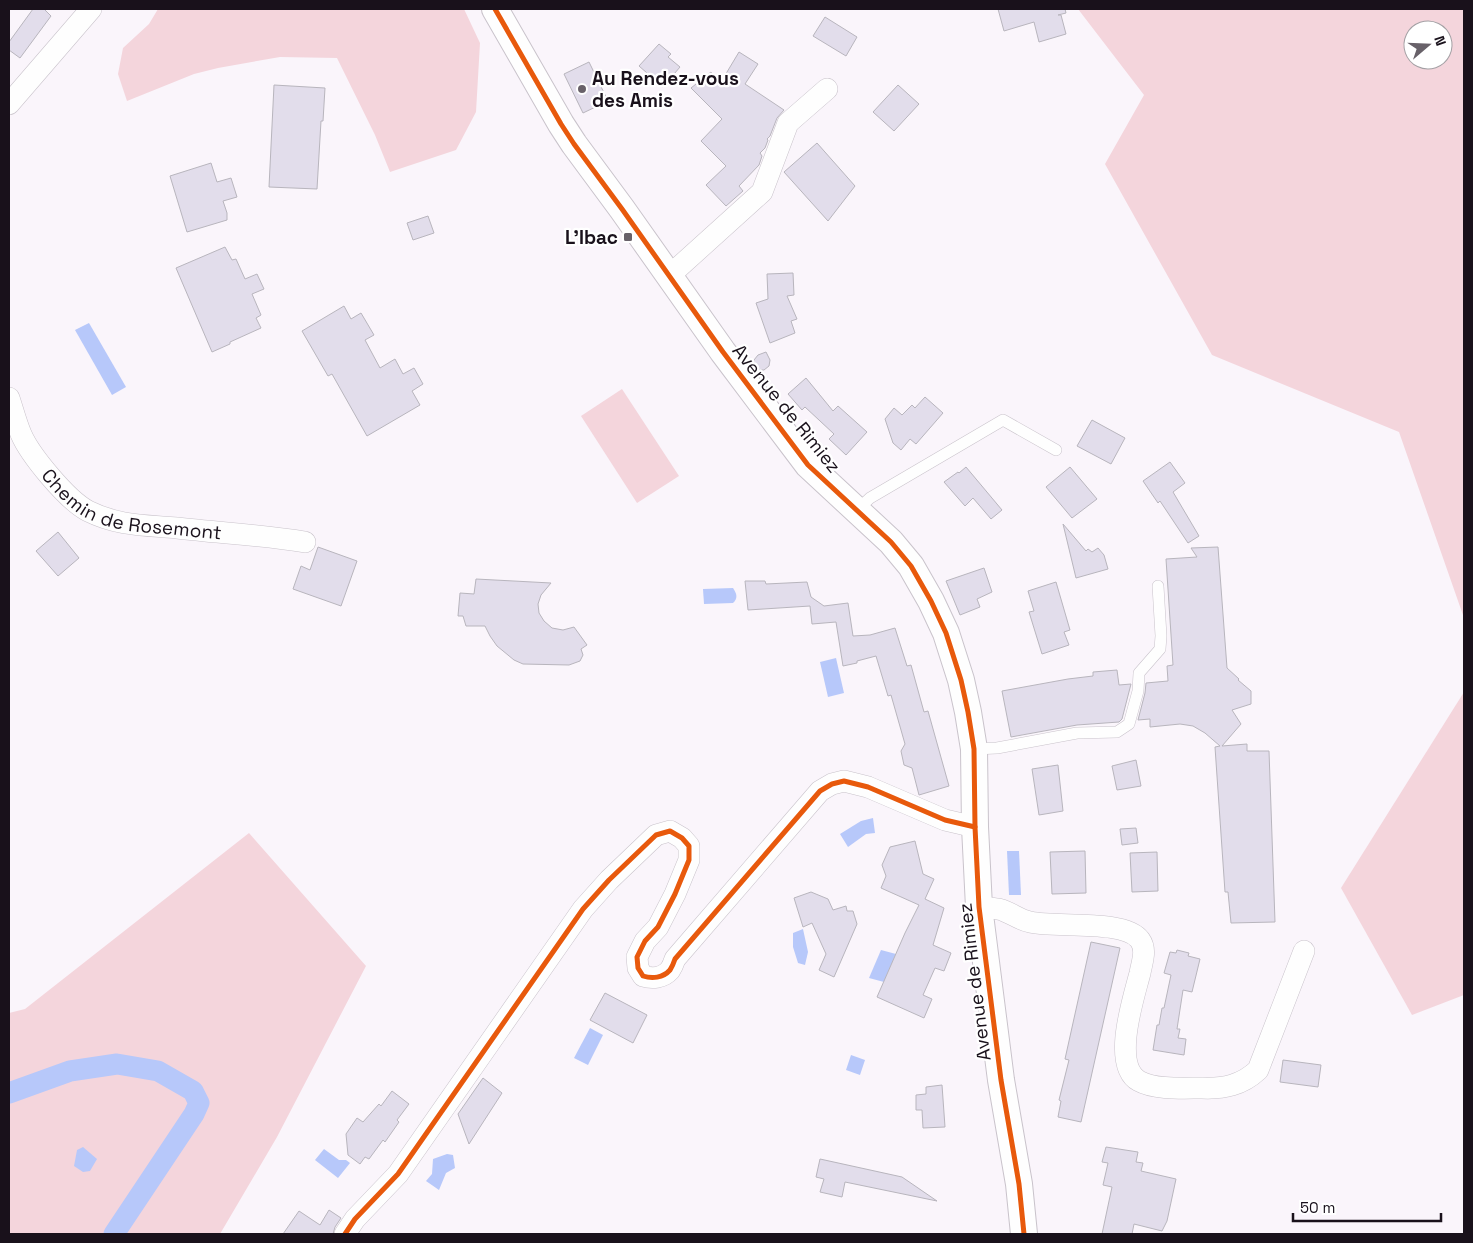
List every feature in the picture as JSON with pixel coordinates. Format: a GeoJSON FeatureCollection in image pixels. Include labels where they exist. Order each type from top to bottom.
{"type":"FeatureCollection","features":[{"type":"Feature","properties":{"kind":"street"},"geometry":{"type":"LineString","coordinates":[[9,104],[91,9]]}},
{"type":"Feature","properties":{"kind":"street","name":"Avenue de Rimiez"},"geometry":{"type":"LineString","coordinates":[[495,9],[574,144],[722,352],[808,465],[891,542],[911,566],[931,600],[946,633],[961,680],[974,749],[979,908],[1001,1080],[1015,1156],[1024,1234]]}},
{"type":"Feature","properties":{"kind":"street"},"geometry":{"type":"LineString","coordinates":[[669,276],[762,192],[788,123],[827,89]]}},
{"type":"Feature","properties":{"kind":"street","name":"Chemin de Rosemont"},"geometry":{"type":"LineString","coordinates":[[9,398],[21,435],[34,457],[60,488],[86,510],[114,522],[230,534],[274,536],[305,542]]}},
{"type":"Feature","properties":{"kind":"street"},"geometry":{"type":"LineString","coordinates":[[345,1234],[355,1219],[398,1174],[583,909],[609,880],[656,835],[670,831],[682,838],[689,846],[689,860],[675,894],[658,927],[645,941],[637,957],[638,968],[643,976],[652,979],[670,970],[675,959],[820,791],[832,784],[844,782],[868,787],[945,820],[975,827]]}},
{"type":"Feature","properties":{"kind":"street"},"geometry":{"type":"LineString","coordinates":[[979,908],[1002,910],[1030,922],[1113,927],[1134,934],[1141,941],[1144,955],[1127,1028],[1125,1048],[1126,1062],[1131,1074],[1138,1080],[1150,1085],[1212,1089],[1234,1085],[1248,1079],[1258,1070],[1304,950]]}},
{"type":"Feature","properties":{"kind":"lane"},"geometry":{"type":"LineString","coordinates":[[857,510],[870,498],[1002,420],[1056,450]]}},
{"type":"Feature","properties":{"kind":"lane"},"geometry":{"type":"LineString","coordinates":[[974,749],[997,748],[1076,733],[1117,732],[1130,724],[1138,691],[1140,673],[1160,649],[1158,586]]}},
{"type":"Feature","properties":{"kind":"shaded area"},"geometry":{"type":"Polygon","coordinates":[[[158,9],[464,9],[480,43],[476,112],[456,150],[390,172],[375,135],[337,58],[280,57],[218,68],[194,74],[127,101],[118,74],[123,48],[149,24],[158,9]]]}},
{"type":"Feature","properties":{"kind":"shaded area"},"geometry":{"type":"Polygon","coordinates":[[[1078,9],[1464,9],[1464,618],[1399,432],[1212,355],[1105,164],[1144,95],[1078,9]]]}},
{"type":"Feature","properties":{"kind":"shaded area"},"geometry":{"type":"Polygon","coordinates":[[[622,389],[679,476],[637,503],[581,416],[622,389]]]}},
{"type":"Feature","properties":{"kind":"shaded area"},"geometry":{"type":"Polygon","coordinates":[[[1464,692],[1464,995],[1412,1015],[1341,888],[1464,692]]]}},
{"type":"Feature","properties":{"kind":"shaded area"},"geometry":{"type":"Polygon","coordinates":[[[249,833],[366,966],[277,1137],[220,1234],[9,1234],[9,1013],[25,1009],[249,833]]]}},
{"type":"Feature","properties":{"kind":"water"},"geometry":{"type":"Polygon","coordinates":[[[89,323],[126,387],[112,395],[75,330],[89,323]]]}},
{"type":"Feature","properties":{"kind":"water"},"geometry":{"type":"Polygon","coordinates":[[[733,588],[736,599],[733,603],[704,604],[703,589],[733,588]]]}},
{"type":"Feature","properties":{"kind":"water"},"geometry":{"type":"Polygon","coordinates":[[[836,658],[844,693],[828,697],[820,662],[836,658]]]}},
{"type":"Feature","properties":{"kind":"water"},"geometry":{"type":"Polygon","coordinates":[[[873,818],[875,833],[866,834],[848,847],[840,834],[861,821],[873,818]]]}},
{"type":"Feature","properties":{"kind":"water"},"geometry":{"type":"Polygon","coordinates":[[[1007,851],[1019,851],[1021,895],[1009,895],[1007,851]]]}},
{"type":"Feature","properties":{"kind":"water"},"geometry":{"type":"Polygon","coordinates":[[[803,929],[808,952],[805,965],[798,963],[793,947],[793,933],[803,929]]]}},
{"type":"Feature","properties":{"kind":"water"},"geometry":{"type":"Polygon","coordinates":[[[881,950],[896,954],[884,982],[869,978],[881,950]]]}},
{"type":"Feature","properties":{"kind":"water"},"geometry":{"type":"Polygon","coordinates":[[[590,1028],[603,1035],[588,1065],[574,1058],[590,1028]]]}},
{"type":"Feature","properties":{"kind":"water"},"geometry":{"type":"Polygon","coordinates":[[[851,1055],[865,1060],[860,1075],[846,1070],[851,1055]]]}},
{"type":"Feature","properties":{"kind":"water"},"geometry":{"type":"Polygon","coordinates":[[[83,1147],[97,1159],[90,1171],[83,1172],[74,1166],[77,1150],[83,1147]]]}},
{"type":"Feature","properties":{"kind":"water"},"geometry":{"type":"Polygon","coordinates":[[[324,1149],[339,1160],[346,1160],[350,1163],[338,1178],[315,1160],[324,1149]]]}},
{"type":"Feature","properties":{"kind":"water"},"geometry":{"type":"Polygon","coordinates":[[[447,1154],[453,1155],[455,1168],[446,1173],[439,1190],[426,1181],[432,1174],[433,1159],[447,1154]]]}},
{"type":"Feature","properties":{"kind":"building"},"geometry":{"type":"Polygon","coordinates":[[[33,9],[44,9],[51,16],[20,58],[9,50],[9,42],[33,9]]]}},
{"type":"Feature","properties":{"kind":"building"},"geometry":{"type":"Polygon","coordinates":[[[998,9],[1065,9],[1066,13],[1058,15],[1061,15],[1066,34],[1039,42],[1034,22],[1004,31],[998,9]]]}},
{"type":"Feature","properties":{"kind":"building"},"geometry":{"type":"Polygon","coordinates":[[[825,17],[857,37],[846,56],[813,36],[825,17]]]}},
{"type":"Feature","properties":{"kind":"building"},"geometry":{"type":"Polygon","coordinates":[[[659,44],[671,54],[668,57],[680,67],[663,87],[639,66],[659,44]]]}},
{"type":"Feature","properties":{"kind":"building"},"geometry":{"type":"Polygon","coordinates":[[[739,52],[758,64],[745,84],[784,110],[777,118],[765,148],[760,153],[762,156],[759,165],[739,186],[743,191],[726,206],[706,185],[726,166],[701,141],[722,119],[691,88],[711,72],[721,82],[739,52]]]}},
{"type":"Feature","properties":{"kind":"building"},"geometry":{"type":"Polygon","coordinates":[[[589,62],[608,101],[583,113],[564,74],[589,62]]]}},
{"type":"Feature","properties":{"kind":"building"},"geometry":{"type":"Polygon","coordinates":[[[274,85],[325,88],[317,189],[269,187],[274,85]]]}},
{"type":"Feature","properties":{"kind":"building"},"geometry":{"type":"Polygon","coordinates":[[[898,85],[919,104],[894,131],[873,112],[898,85]]]}},
{"type":"Feature","properties":{"kind":"building"},"geometry":{"type":"Polygon","coordinates":[[[817,143],[855,186],[828,221],[784,172],[817,143]]]}},
{"type":"Feature","properties":{"kind":"building"},"geometry":{"type":"Polygon","coordinates":[[[211,163],[217,182],[231,178],[237,197],[223,201],[227,220],[187,232],[170,176],[211,163]]]}},
{"type":"Feature","properties":{"kind":"building"},"geometry":{"type":"Polygon","coordinates":[[[428,216],[434,233],[413,240],[407,223],[428,216]]]}},
{"type":"Feature","properties":{"kind":"building"},"geometry":{"type":"Polygon","coordinates":[[[225,247],[232,260],[236,259],[245,279],[257,274],[264,289],[252,294],[261,315],[256,318],[261,328],[212,352],[176,268],[225,247]]]}},
{"type":"Feature","properties":{"kind":"building"},"geometry":{"type":"Polygon","coordinates":[[[793,273],[794,295],[787,296],[797,319],[791,321],[795,333],[770,343],[756,303],[768,299],[767,274],[793,273]]]}},
{"type":"Feature","properties":{"kind":"building"},"geometry":{"type":"Polygon","coordinates":[[[344,306],[351,319],[361,313],[374,335],[365,340],[380,368],[395,359],[403,374],[414,368],[423,384],[412,391],[420,405],[367,436],[332,374],[328,376],[302,331],[344,306]]]}},
{"type":"Feature","properties":{"kind":"building"},"geometry":{"type":"Polygon","coordinates":[[[766,352],[770,360],[769,366],[764,370],[758,370],[754,366],[754,360],[758,355],[766,352]]]}},
{"type":"Feature","properties":{"kind":"building"},"geometry":{"type":"Polygon","coordinates":[[[806,378],[833,411],[838,406],[867,432],[846,455],[829,439],[834,434],[805,407],[802,410],[788,394],[806,378]]]}},
{"type":"Feature","properties":{"kind":"building"},"geometry":{"type":"Polygon","coordinates":[[[925,397],[943,413],[916,444],[910,439],[901,450],[893,443],[885,419],[894,408],[902,415],[912,405],[915,408],[925,397]]]}},
{"type":"Feature","properties":{"kind":"building"},"geometry":{"type":"Polygon","coordinates":[[[1092,420],[1125,438],[1111,464],[1077,446],[1092,420]]]}},
{"type":"Feature","properties":{"kind":"building"},"geometry":{"type":"Polygon","coordinates":[[[1170,462],[1185,483],[1173,492],[1199,536],[1188,543],[1160,501],[1158,503],[1143,481],[1170,462]]]}},
{"type":"Feature","properties":{"kind":"building"},"geometry":{"type":"Polygon","coordinates":[[[966,467],[1002,510],[991,519],[973,498],[965,506],[944,482],[966,467]]]}},
{"type":"Feature","properties":{"kind":"building"},"geometry":{"type":"Polygon","coordinates":[[[1070,467],[1097,499],[1072,518],[1046,487],[1070,467]]]}},
{"type":"Feature","properties":{"kind":"building"},"geometry":{"type":"Polygon","coordinates":[[[1063,524],[1086,551],[1088,549],[1092,552],[1098,548],[1104,555],[1108,569],[1076,578],[1063,524]]]}},
{"type":"Feature","properties":{"kind":"building"},"geometry":{"type":"Polygon","coordinates":[[[58,532],[79,558],[58,576],[36,551],[58,532]]]}},
{"type":"Feature","properties":{"kind":"building"},"geometry":{"type":"Polygon","coordinates":[[[318,547],[357,561],[341,606],[293,589],[301,566],[310,570],[318,547]]]}},
{"type":"Feature","properties":{"kind":"building"},"geometry":{"type":"Polygon","coordinates":[[[1218,547],[1227,668],[1251,691],[1251,704],[1232,710],[1241,724],[1222,746],[1247,744],[1247,751],[1269,751],[1275,922],[1231,923],[1228,892],[1225,892],[1215,747],[1220,746],[1205,733],[1193,726],[1180,724],[1150,727],[1150,719],[1138,720],[1146,683],[1168,681],[1167,666],[1173,665],[1166,559],[1197,557],[1191,548],[1218,547]]]}},
{"type":"Feature","properties":{"kind":"building"},"geometry":{"type":"Polygon","coordinates":[[[984,568],[992,592],[977,599],[980,607],[960,615],[946,581],[984,568]]]}},
{"type":"Feature","properties":{"kind":"building"},"geometry":{"type":"Polygon","coordinates":[[[476,579],[551,583],[541,595],[538,604],[539,613],[552,628],[563,630],[574,627],[587,645],[581,649],[583,655],[580,661],[569,665],[523,664],[514,660],[497,646],[485,626],[466,626],[463,616],[458,616],[460,593],[474,594],[476,579]]]}},
{"type":"Feature","properties":{"kind":"building"},"geometry":{"type":"Polygon","coordinates":[[[745,581],[765,581],[766,584],[807,582],[811,597],[824,606],[848,603],[853,636],[870,635],[895,628],[907,666],[911,665],[924,712],[928,711],[949,786],[919,795],[912,768],[904,765],[901,751],[905,744],[891,695],[888,696],[876,656],[843,666],[836,622],[812,624],[810,606],[748,610],[745,581]]]}},
{"type":"Feature","properties":{"kind":"building"},"geometry":{"type":"Polygon","coordinates":[[[1056,582],[1070,630],[1064,632],[1069,645],[1042,654],[1029,612],[1034,611],[1028,591],[1056,582]]]}},
{"type":"Feature","properties":{"kind":"building"},"geometry":{"type":"Polygon","coordinates":[[[1117,670],[1119,685],[1131,684],[1122,719],[1119,722],[1077,725],[1011,737],[1002,691],[1093,676],[1093,672],[1117,670]]]}},
{"type":"Feature","properties":{"kind":"building"},"geometry":{"type":"Polygon","coordinates":[[[1136,760],[1141,786],[1117,790],[1112,766],[1136,760]]]}},
{"type":"Feature","properties":{"kind":"building"},"geometry":{"type":"Polygon","coordinates":[[[1058,765],[1063,811],[1039,815],[1032,769],[1058,765]]]}},
{"type":"Feature","properties":{"kind":"building"},"geometry":{"type":"Polygon","coordinates":[[[1136,828],[1138,843],[1122,845],[1120,829],[1136,828]]]}},
{"type":"Feature","properties":{"kind":"building"},"geometry":{"type":"Polygon","coordinates":[[[915,841],[923,874],[934,879],[925,899],[944,908],[933,945],[951,953],[944,971],[935,968],[923,995],[932,999],[924,1018],[877,997],[919,905],[881,888],[886,876],[882,865],[890,847],[915,841]]]}},
{"type":"Feature","properties":{"kind":"building"},"geometry":{"type":"Polygon","coordinates":[[[1085,851],[1086,893],[1052,894],[1050,852],[1085,851]]]}},
{"type":"Feature","properties":{"kind":"building"},"geometry":{"type":"Polygon","coordinates":[[[1157,852],[1158,891],[1132,892],[1130,853],[1157,852]]]}},
{"type":"Feature","properties":{"kind":"building"},"geometry":{"type":"Polygon","coordinates":[[[811,892],[828,899],[833,910],[846,906],[847,911],[853,911],[857,924],[834,977],[819,970],[826,954],[812,923],[803,927],[794,898],[811,892]]]}},
{"type":"Feature","properties":{"kind":"building"},"geometry":{"type":"Polygon","coordinates":[[[1091,942],[1120,948],[1081,1122],[1058,1117],[1061,1101],[1059,1100],[1069,1060],[1065,1059],[1091,942]]]}},
{"type":"Feature","properties":{"kind":"building"},"geometry":{"type":"Polygon","coordinates":[[[1177,950],[1189,953],[1188,956],[1200,959],[1192,992],[1183,990],[1177,1029],[1180,1029],[1178,1038],[1186,1039],[1184,1055],[1153,1050],[1157,1025],[1159,1025],[1162,1008],[1164,1008],[1171,975],[1164,973],[1170,952],[1176,953],[1177,950]]]}},
{"type":"Feature","properties":{"kind":"building"},"geometry":{"type":"Polygon","coordinates":[[[605,993],[647,1015],[633,1043],[590,1020],[605,993]]]}},
{"type":"Feature","properties":{"kind":"building"},"geometry":{"type":"Polygon","coordinates":[[[1283,1060],[1321,1065],[1318,1087],[1280,1082],[1283,1060]]]}},
{"type":"Feature","properties":{"kind":"building"},"geometry":{"type":"Polygon","coordinates":[[[483,1078],[502,1093],[469,1144],[458,1114],[483,1078]]]}},
{"type":"Feature","properties":{"kind":"building"},"geometry":{"type":"Polygon","coordinates":[[[942,1085],[945,1127],[923,1128],[922,1110],[916,1110],[916,1095],[926,1094],[926,1087],[942,1085]]]}},
{"type":"Feature","properties":{"kind":"building"},"geometry":{"type":"Polygon","coordinates":[[[392,1091],[409,1104],[397,1120],[399,1122],[385,1142],[383,1140],[369,1159],[365,1157],[360,1164],[348,1155],[346,1134],[357,1118],[363,1122],[379,1104],[381,1106],[392,1091]]]}},
{"type":"Feature","properties":{"kind":"building"},"geometry":{"type":"Polygon","coordinates":[[[1106,1147],[1138,1152],[1136,1162],[1143,1163],[1141,1171],[1176,1179],[1167,1221],[1162,1231],[1134,1224],[1132,1234],[1102,1234],[1112,1187],[1103,1185],[1108,1163],[1102,1162],[1106,1147]]]}},
{"type":"Feature","properties":{"kind":"building"},"geometry":{"type":"Polygon","coordinates":[[[820,1159],[902,1177],[937,1201],[845,1182],[842,1197],[820,1192],[824,1179],[816,1177],[820,1159]]]}},
{"type":"Feature","properties":{"kind":"building"},"geometry":{"type":"Polygon","coordinates":[[[329,1210],[341,1218],[333,1234],[283,1234],[299,1211],[320,1225],[329,1210]]]}},
{"type":"Feature","properties":{"kind":"waterway"},"geometry":{"type":"LineString","coordinates":[[9,1093],[70,1071],[117,1064],[158,1071],[193,1091],[199,1103],[194,1114],[114,1234]]}},
{"type":"Feature","properties":{"kind":"cycle path"},"geometry":{"type":"LineString","coordinates":[[495,9],[574,144],[723,352],[808,465],[891,542],[911,566],[931,601],[946,633],[961,680],[974,749],[979,907],[1001,1080],[1019,1184],[1024,1234]]}},
{"type":"Feature","properties":{"kind":"cycle path"},"geometry":{"type":"LineString","coordinates":[[345,1234],[355,1219],[398,1174],[583,909],[609,880],[656,835],[670,831],[682,838],[689,846],[689,860],[675,894],[658,927],[645,941],[637,957],[638,968],[643,976],[650,977],[661,976],[670,970],[675,959],[820,791],[832,784],[844,781],[868,787],[945,820],[975,827]]}},
{"type":"Feature","properties":{"kind":"place","name":"Au Rendez-vous des Amis"},"geometry":{"type":"Point","coordinates":[582,89]}},
{"type":"Feature","properties":{"kind":"place","name":"L'Ibac"},"geometry":{"type":"Point","coordinates":[628,237]}}]}
